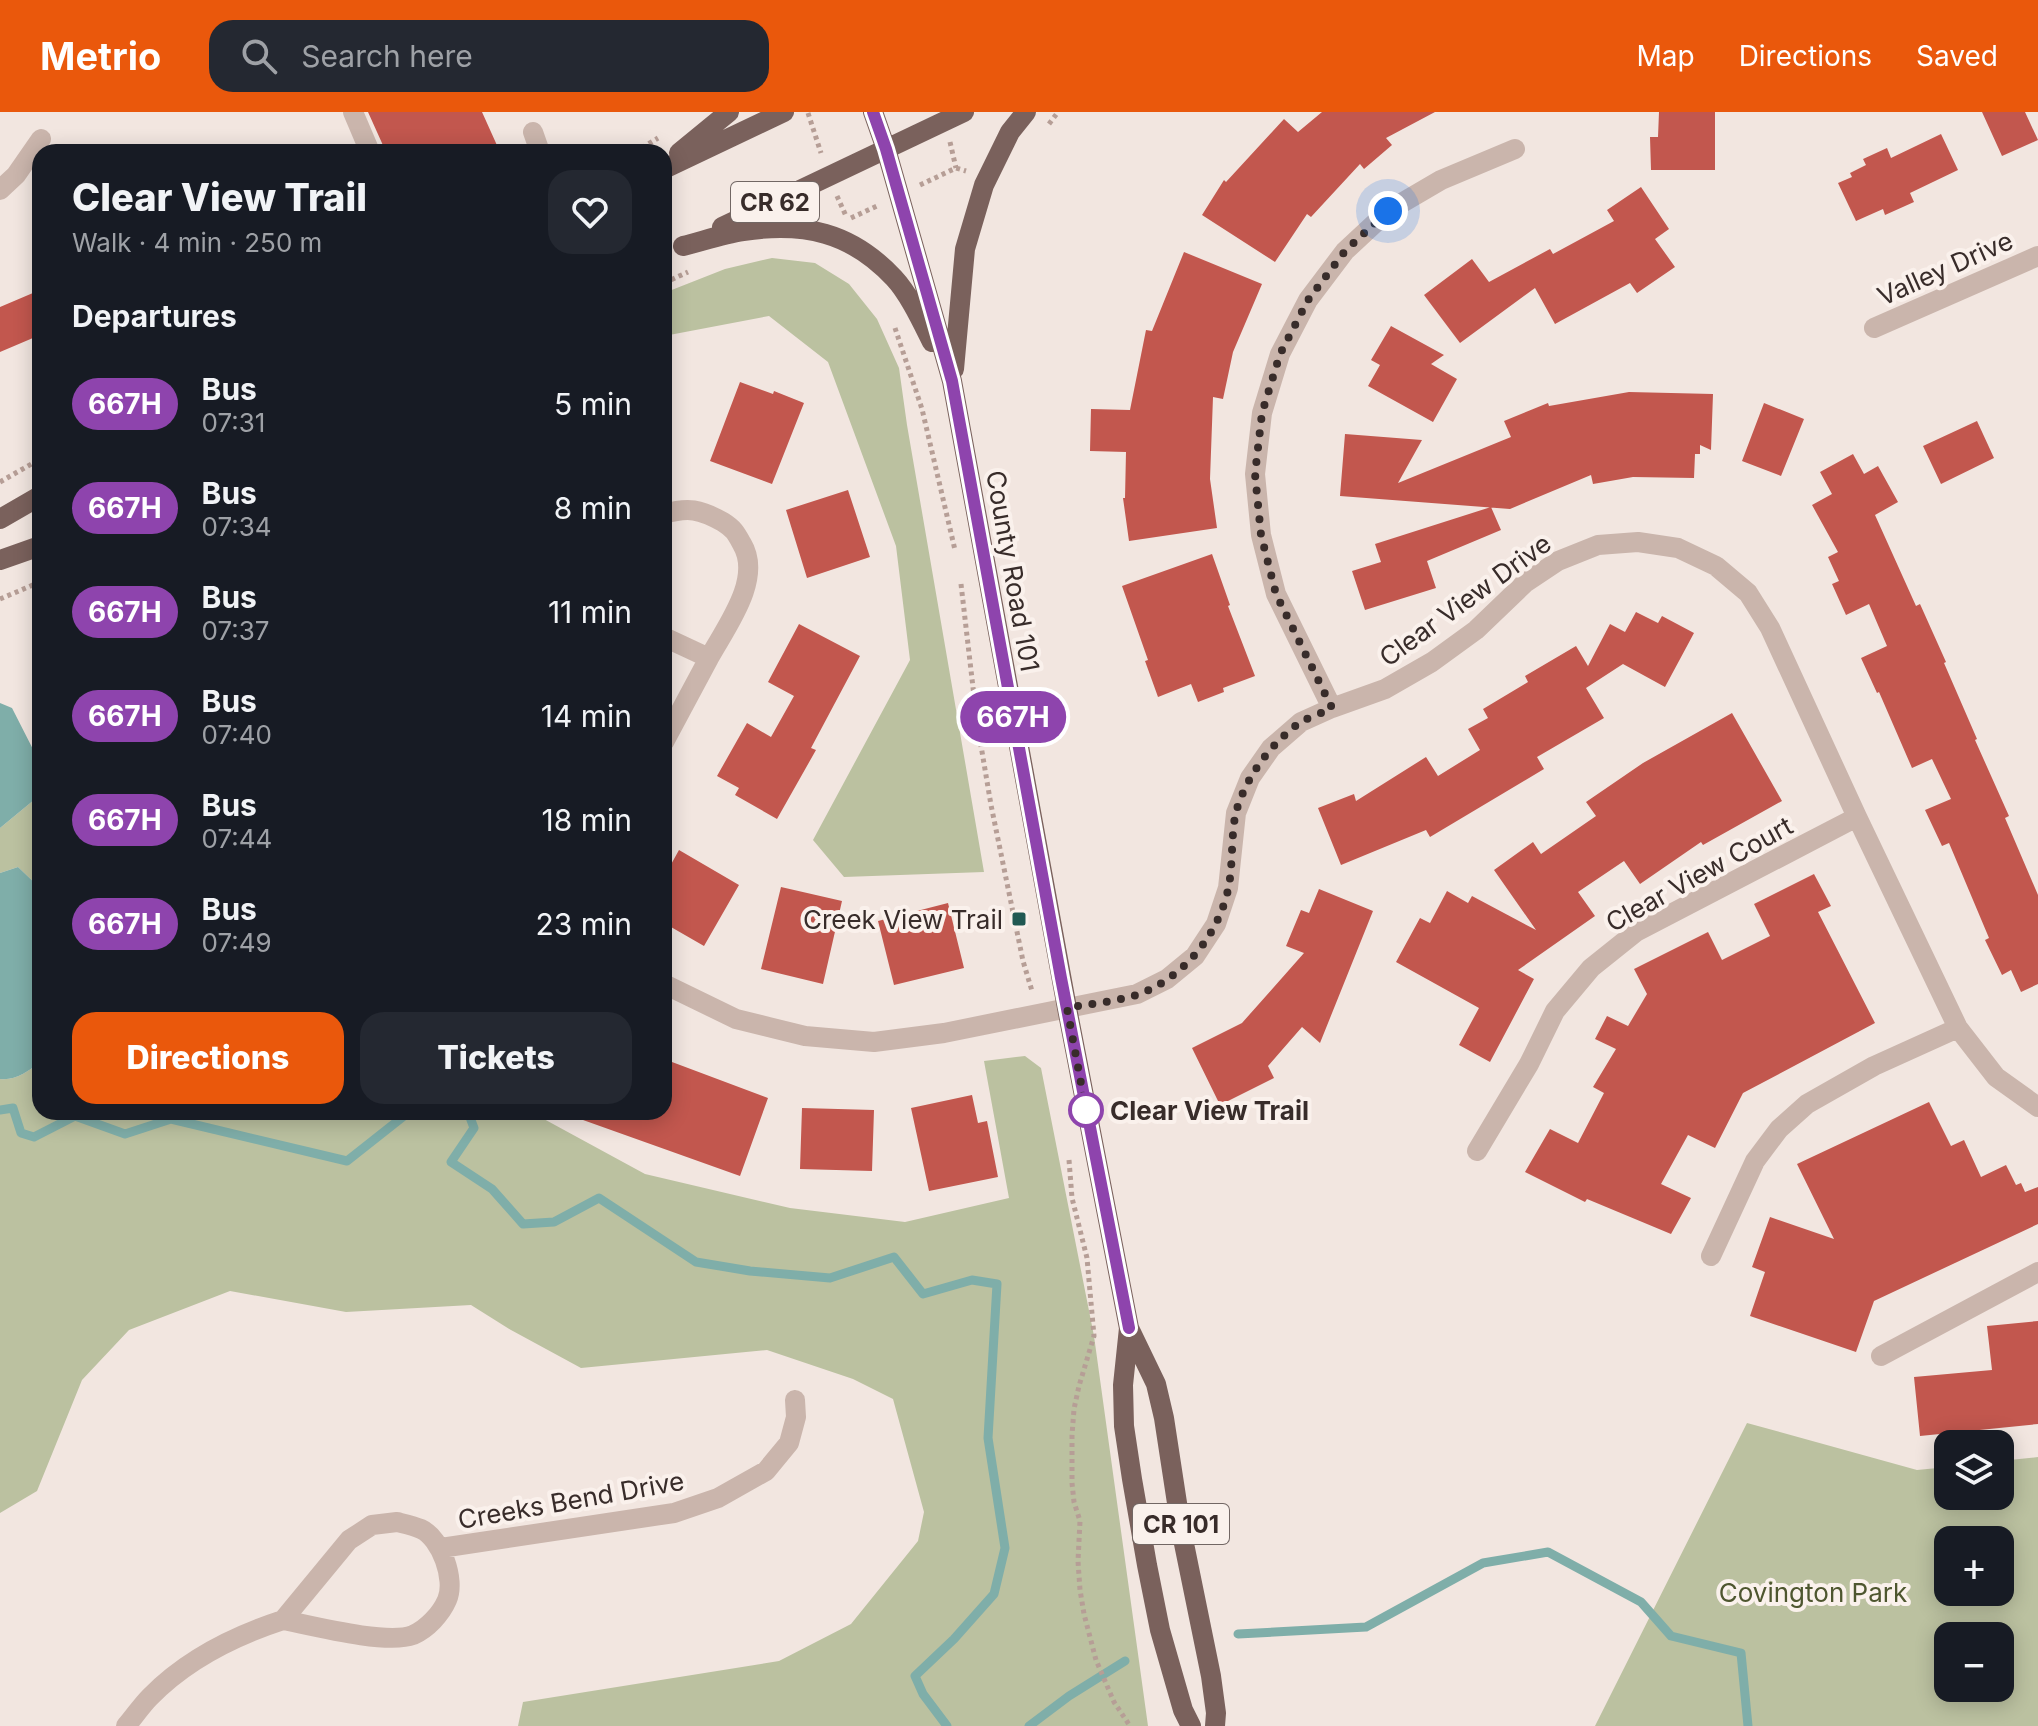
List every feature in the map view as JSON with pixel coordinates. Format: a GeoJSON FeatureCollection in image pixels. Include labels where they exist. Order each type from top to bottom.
{"type":"FeatureCollection","features":[{"type":"Feature","properties":{"kind":"main road"},"geometry":{"type":"LineString","coordinates":[[672,160],[729,112]]}},
{"type":"Feature","properties":{"kind":"main road"},"geometry":{"type":"LineString","coordinates":[[672,163],[784,112]]}},
{"type":"Feature","properties":{"kind":"main road","name":"County Road 101"},"geometry":{"type":"LineString","coordinates":[[873,112],[952,381],[1129,1328],[1156,1384],[1164,1418],[1181,1529],[1211,1677],[1215,1726]]}},
{"type":"Feature","properties":{"kind":"main road"},"geometry":{"type":"LineString","coordinates":[[886,149],[964,112]]}},
{"type":"Feature","properties":{"kind":"main road","name":"CR 101"},"geometry":{"type":"LineString","coordinates":[[952,381],[965,249],[984,185],[1010,132],[1026,112]]}},
{"type":"Feature","properties":{"kind":"main road","name":"CR 62"},"geometry":{"type":"LineString","coordinates":[[672,251],[886,149]]}},
{"type":"Feature","properties":{"kind":"main road"},"geometry":{"type":"LineString","coordinates":[[683,246],[740,231],[782,227],[807,229],[844,239],[896,280],[952,381]]}},
{"type":"Feature","properties":{"kind":"main road"},"geometry":{"type":"LineString","coordinates":[[0,519],[32,501]]}},
{"type":"Feature","properties":{"kind":"main road"},"geometry":{"type":"LineString","coordinates":[[0,560],[32,549]]}},
{"type":"Feature","properties":{"kind":"main road","name":"County Road 101"},"geometry":{"type":"LineString","coordinates":[[1129,1328],[1123,1385],[1124,1426],[1160,1630],[1183,1710],[1191,1726]]}},
{"type":"Feature","properties":{"kind":"street"},"geometry":{"type":"LineString","coordinates":[[353,112],[367,144]]}},
{"type":"Feature","properties":{"kind":"street"},"geometry":{"type":"LineString","coordinates":[[38,144],[41,139]]}},
{"type":"Feature","properties":{"kind":"street"},"geometry":{"type":"LineString","coordinates":[[1332,708],[1276,594],[1261,535],[1255,474],[1262,413],[1280,354],[1308,300],[1345,251],[1388,211],[1441,180],[1515,149]]}},
{"type":"Feature","properties":{"kind":"street"},"geometry":{"type":"LineString","coordinates":[[0,190],[16,175],[32,152]]}},
{"type":"Feature","properties":{"kind":"street","name":"Valley Drive"},"geometry":{"type":"LineString","coordinates":[[1874,328],[2038,256]]}},
{"type":"Feature","properties":{"kind":"street"},"geometry":{"type":"LineString","coordinates":[[672,512],[684,509],[709,514],[733,528],[746,551],[749,576],[740,603],[672,727]]}},
{"type":"Feature","properties":{"kind":"street","name":"Clear View Drive"},"geometry":{"type":"LineString","coordinates":[[1067,1008],[1134,995],[1167,979],[1195,956],[1216,924],[1228,888],[1236,813],[1250,778],[1271,748],[1301,722],[1385,689],[1432,662],[1476,630],[1525,583],[1558,561],[1598,545],[1638,542],[1678,548],[1716,566],[1748,593],[1770,628],[1958,1028],[1996,1077],[2038,1107]]}},
{"type":"Feature","properties":{"kind":"street"},"geometry":{"type":"LineString","coordinates":[[672,641],[709,658]]}},
{"type":"Feature","properties":{"kind":"street","name":"Clear View Court"},"geometry":{"type":"LineString","coordinates":[[1477,1151],[1529,1064],[1555,1011],[1591,968],[1636,932],[1857,817]]}},
{"type":"Feature","properties":{"kind":"street"},"geometry":{"type":"LineString","coordinates":[[672,988],[736,1019],[805,1036],[874,1042],[944,1033],[1067,1008]]}},
{"type":"Feature","properties":{"kind":"street"},"geometry":{"type":"LineString","coordinates":[[1711,1256],[1755,1161],[1779,1129],[1807,1104],[1874,1066],[1958,1028]]}},
{"type":"Feature","properties":{"kind":"street"},"geometry":{"type":"LineString","coordinates":[[1881,1356],[2038,1272]]}},
{"type":"Feature","properties":{"kind":"street","name":"Creeks Bend Drive"},"geometry":{"type":"LineString","coordinates":[[441,1548],[674,1513],[718,1498],[766,1471],[789,1443],[796,1417],[795,1400]]}},
{"type":"Feature","properties":{"kind":"street"},"geometry":{"type":"LineString","coordinates":[[126,1726],[151,1696],[195,1660],[247,1632],[283,1620],[385,1639],[412,1635],[433,1622],[448,1598],[449,1574],[441,1548],[424,1529],[397,1522],[372,1525],[349,1540],[283,1620]]}},
{"type":"Feature","properties":{"kind":"path"},"geometry":{"type":"LineString","coordinates":[[894,325],[922,409],[957,558]]}},
{"type":"Feature","properties":{"kind":"path"},"geometry":{"type":"LineString","coordinates":[[0,482],[32,464]]}},
{"type":"Feature","properties":{"kind":"path"},"geometry":{"type":"LineString","coordinates":[[960,572],[988,791],[1010,905],[1032,991]]}},
{"type":"Feature","properties":{"kind":"path"},"geometry":{"type":"LineString","coordinates":[[0,599],[32,585]]}},
{"type":"Feature","properties":{"kind":"path"},"geometry":{"type":"LineString","coordinates":[[1068,1150],[1072,1198],[1087,1258],[1094,1336],[1076,1397],[1072,1458],[1074,1502],[1080,1521],[1080,1590],[1096,1660],[1114,1702],[1130,1726]]}},
{"type":"Feature","properties":{"kind":"green space"},"geometry":{"type":"Polygon","coordinates":[[[772,258],[815,263],[849,284],[877,319],[899,368],[984,872],[844,877],[813,840],[910,660],[896,546],[828,362],[769,316],[672,334],[672,290],[725,269],[772,258]]]}},
{"type":"Feature","properties":{"kind":"green space"},"geometry":{"type":"Polygon","coordinates":[[[32,802],[32,880],[18,867],[0,873],[0,828],[32,802]]]}},
{"type":"Feature","properties":{"kind":"green space"},"geometry":{"type":"Polygon","coordinates":[[[1025,1056],[1041,1068],[1094,1336],[1148,1726],[518,1726],[523,1702],[779,1661],[851,1624],[918,1541],[924,1512],[893,1399],[853,1379],[767,1350],[581,1368],[471,1305],[346,1312],[230,1291],[129,1330],[82,1380],[37,1491],[0,1513],[0,1079],[16,1077],[32,1068],[32,1120],[546,1120],[645,1174],[790,1208],[905,1222],[1009,1198],[984,1061],[1025,1056]]]}},
{"type":"Feature","properties":{"kind":"green space","name":"Covington Park"},"geometry":{"type":"Polygon","coordinates":[[[1747,1423],[1917,1470],[1934,1468],[1934,1510],[2014,1510],[2014,1460],[2038,1457],[2038,1726],[1595,1726],[1747,1423]]]}},
{"type":"Feature","properties":{"kind":"water"},"geometry":{"type":"Polygon","coordinates":[[[0,703],[12,708],[32,747],[32,802],[0,828],[0,703]]]}},
{"type":"Feature","properties":{"kind":"water"},"geometry":{"type":"Polygon","coordinates":[[[18,867],[32,880],[32,1068],[6,1079],[0,1079],[0,873],[18,867]]]}},
{"type":"Feature","properties":{"kind":"building"},"geometry":{"type":"Polygon","coordinates":[[[368,112],[482,112],[496,144],[382,144],[368,112]]]}},
{"type":"Feature","properties":{"kind":"building"},"geometry":{"type":"Polygon","coordinates":[[[1322,112],[1435,112],[1386,138],[1392,145],[1364,169],[1360,164],[1311,217],[1307,214],[1275,262],[1202,215],[1224,180],[1226,182],[1284,119],[1298,132],[1322,112]]]}},
{"type":"Feature","properties":{"kind":"building"},"geometry":{"type":"Polygon","coordinates":[[[1659,112],[1715,112],[1715,170],[1651,170],[1650,137],[1658,137],[1659,112]]]}},
{"type":"Feature","properties":{"kind":"building"},"geometry":{"type":"Polygon","coordinates":[[[1982,112],[2025,112],[2038,140],[2002,156],[1982,112]]]}},
{"type":"Feature","properties":{"kind":"building"},"geometry":{"type":"Polygon","coordinates":[[[1941,134],[1958,170],[1910,193],[1914,202],[1885,215],[1883,209],[1856,221],[1838,183],[1852,177],[1850,173],[1866,165],[1863,159],[1887,148],[1891,158],[1941,134]]]}},
{"type":"Feature","properties":{"kind":"building"},"geometry":{"type":"Polygon","coordinates":[[[1641,187],[1669,229],[1655,239],[1675,267],[1637,293],[1630,283],[1555,324],[1535,288],[1460,343],[1424,295],[1472,259],[1489,282],[1550,249],[1553,254],[1614,221],[1607,210],[1641,187]]]}},
{"type":"Feature","properties":{"kind":"building"},"geometry":{"type":"Polygon","coordinates":[[[1184,252],[1262,284],[1233,352],[1223,399],[1213,397],[1210,479],[1217,528],[1129,541],[1123,498],[1126,452],[1090,451],[1091,409],[1130,410],[1146,330],[1152,331],[1184,252]]]}},
{"type":"Feature","properties":{"kind":"building"},"geometry":{"type":"Polygon","coordinates":[[[32,293],[32,338],[0,352],[0,307],[32,293]]]}},
{"type":"Feature","properties":{"kind":"building"},"geometry":{"type":"Polygon","coordinates":[[[1391,326],[1444,355],[1431,364],[1457,379],[1433,422],[1368,386],[1380,365],[1371,360],[1391,326]]]}},
{"type":"Feature","properties":{"kind":"building"},"geometry":{"type":"Polygon","coordinates":[[[740,382],[804,403],[772,484],[710,461],[740,382]]]}},
{"type":"Feature","properties":{"kind":"building"},"geometry":{"type":"Polygon","coordinates":[[[1629,392],[1713,394],[1711,450],[1700,445],[1700,454],[1695,454],[1694,478],[1633,477],[1593,484],[1591,475],[1510,509],[1340,496],[1345,434],[1422,440],[1398,483],[1511,437],[1504,421],[1548,403],[1549,406],[1629,392]]]}},
{"type":"Feature","properties":{"kind":"building"},"geometry":{"type":"Polygon","coordinates":[[[1764,403],[1804,419],[1781,476],[1742,461],[1764,403]]]}},
{"type":"Feature","properties":{"kind":"building"},"geometry":{"type":"Polygon","coordinates":[[[1977,421],[1994,458],[1941,484],[1923,446],[1977,421]]]}},
{"type":"Feature","properties":{"kind":"building"},"geometry":{"type":"Polygon","coordinates":[[[1853,454],[1864,474],[1878,466],[1898,502],[1875,515],[1916,606],[1920,604],[1946,662],[1975,740],[2009,816],[2005,818],[2038,895],[2038,984],[2021,992],[2011,970],[2002,975],[1985,940],[1989,938],[1949,843],[1942,846],[1925,810],[1951,799],[1932,759],[1912,768],[1861,658],[1887,646],[1869,604],[1846,615],[1832,584],[1839,581],[1828,557],[1838,552],[1812,505],[1832,494],[1820,472],[1853,454]]]}},
{"type":"Feature","properties":{"kind":"building"},"geometry":{"type":"Polygon","coordinates":[[[848,490],[870,557],[807,578],[786,510],[848,490]]]}},
{"type":"Feature","properties":{"kind":"building"},"geometry":{"type":"Polygon","coordinates":[[[1491,507],[1501,530],[1427,561],[1436,588],[1365,610],[1352,571],[1381,562],[1375,544],[1491,507]]]}},
{"type":"Feature","properties":{"kind":"building"},"geometry":{"type":"Polygon","coordinates":[[[1212,554],[1255,676],[1198,702],[1191,684],[1158,697],[1122,586],[1212,554]]]}},
{"type":"Feature","properties":{"kind":"building"},"geometry":{"type":"Polygon","coordinates":[[[1636,612],[1658,623],[1662,616],[1694,633],[1665,687],[1623,664],[1586,688],[1604,718],[1537,757],[1544,769],[1430,837],[1426,830],[1341,865],[1318,808],[1354,794],[1356,801],[1426,757],[1438,776],[1480,750],[1468,729],[1488,718],[1483,709],[1528,682],[1525,676],[1576,646],[1588,666],[1610,624],[1625,632],[1636,612]]]}},
{"type":"Feature","properties":{"kind":"building"},"geometry":{"type":"Polygon","coordinates":[[[799,624],[860,656],[811,748],[816,750],[777,819],[735,795],[739,788],[717,776],[747,723],[771,737],[794,696],[768,682],[799,624]]]}},
{"type":"Feature","properties":{"kind":"building"},"geometry":{"type":"Polygon","coordinates":[[[1732,713],[1782,801],[1703,845],[1701,842],[1640,884],[1624,861],[1578,892],[1595,916],[1518,970],[1534,979],[1490,1062],[1459,1045],[1479,1008],[1396,962],[1420,918],[1430,923],[1447,891],[1468,903],[1472,896],[1536,930],[1494,870],[1533,842],[1541,854],[1596,816],[1586,802],[1643,763],[1732,713]]]}},
{"type":"Feature","properties":{"kind":"building"},"geometry":{"type":"Polygon","coordinates":[[[679,850],[739,885],[704,946],[672,928],[672,863],[679,850]]]}},
{"type":"Feature","properties":{"kind":"building"},"geometry":{"type":"Polygon","coordinates":[[[1814,874],[1831,906],[1818,912],[1875,1023],[1743,1093],[1715,1148],[1688,1135],[1661,1184],[1691,1198],[1671,1234],[1587,1199],[1585,1202],[1525,1172],[1550,1129],[1578,1143],[1604,1093],[1593,1087],[1616,1049],[1595,1039],[1607,1016],[1628,1026],[1647,994],[1634,969],[1708,932],[1722,960],[1770,936],[1754,904],[1814,874]]]}},
{"type":"Feature","properties":{"kind":"building"},"geometry":{"type":"Polygon","coordinates":[[[781,887],[842,901],[823,984],[761,969],[781,887]]]}},
{"type":"Feature","properties":{"kind":"building"},"geometry":{"type":"Polygon","coordinates":[[[1319,889],[1373,911],[1320,1043],[1302,1027],[1268,1066],[1274,1078],[1220,1105],[1192,1048],[1242,1023],[1304,953],[1286,946],[1301,910],[1309,913],[1319,889]]]}},
{"type":"Feature","properties":{"kind":"building"},"geometry":{"type":"Polygon","coordinates":[[[948,903],[964,968],[894,985],[878,921],[948,903]]]}},
{"type":"Feature","properties":{"kind":"building"},"geometry":{"type":"Polygon","coordinates":[[[672,1062],[768,1098],[740,1176],[583,1120],[672,1120],[672,1062]]]}},
{"type":"Feature","properties":{"kind":"building"},"geometry":{"type":"Polygon","coordinates":[[[972,1095],[978,1123],[987,1121],[998,1177],[929,1191],[911,1108],[972,1095]]]}},
{"type":"Feature","properties":{"kind":"building"},"geometry":{"type":"Polygon","coordinates":[[[1929,1102],[1951,1146],[1964,1140],[1981,1177],[2006,1165],[2016,1185],[2021,1183],[2025,1192],[2038,1187],[2038,1224],[1874,1301],[1856,1352],[1750,1316],[1765,1272],[1752,1267],[1770,1217],[1834,1239],[1797,1164],[1929,1102]]]}},
{"type":"Feature","properties":{"kind":"building"},"geometry":{"type":"Polygon","coordinates":[[[802,1108],[874,1110],[872,1171],[800,1169],[802,1108]]]}},
{"type":"Feature","properties":{"kind":"building"},"geometry":{"type":"Polygon","coordinates":[[[2038,1321],[2038,1424],[1979,1430],[1934,1430],[1934,1435],[1920,1436],[1914,1377],[1992,1370],[1987,1326],[2038,1321]]]}},
{"type":"Feature","properties":{"kind":"waterway"},"geometry":{"type":"LineString","coordinates":[[0,1110],[13,1108],[21,1133],[34,1137],[67,1120]]}},
{"type":"Feature","properties":{"kind":"waterway"},"geometry":{"type":"LineString","coordinates":[[86,1120],[125,1134],[168,1120]]}},
{"type":"Feature","properties":{"kind":"waterway"},"geometry":{"type":"LineString","coordinates":[[175,1120],[347,1161],[399,1120]]}},
{"type":"Feature","properties":{"kind":"waterway"},"geometry":{"type":"LineString","coordinates":[[471,1120],[474,1128],[451,1162],[492,1189],[523,1224],[554,1222],[599,1198],[696,1262],[750,1271],[830,1278],[894,1257],[923,1294],[972,1280],[997,1284],[988,1438],[1005,1548],[994,1594],[954,1639],[915,1676],[923,1694],[947,1726]]}},
{"type":"Feature","properties":{"kind":"waterway"},"geometry":{"type":"LineString","coordinates":[[1238,1634],[1366,1627],[1483,1563],[1548,1552],[1641,1602],[1671,1636],[1741,1653],[1748,1726]]}},
{"type":"Feature","properties":{"kind":"waterway"},"geometry":{"type":"LineString","coordinates":[[1029,1726],[1069,1696],[1125,1661]]}},
{"type":"Feature","properties":{"kind":"bus line","name":"667H"},"geometry":{"type":"LineString","coordinates":[[873,112],[952,381],[1061,978],[1129,1328]]}},
{"type":"Feature","properties":{"kind":"place","name":"Creek View Trail"},"geometry":{"type":"Point","coordinates":[1019,919]}},
{"type":"Feature","properties":{"kind":"place","name":"Clear View Trail"},"geometry":{"type":"Point","coordinates":[1086,1110]}},
{"type":"Feature","properties":{"kind":"route"},"geometry":{"type":"LineString","coordinates":[[1086,1110],[1067,1008],[1134,995],[1167,979],[1195,956],[1216,924],[1228,888],[1236,813],[1250,778],[1271,748],[1301,722],[1332,708],[1276,594],[1261,535],[1255,474],[1262,413],[1280,354],[1308,300],[1345,251],[1388,211]]}}]}
